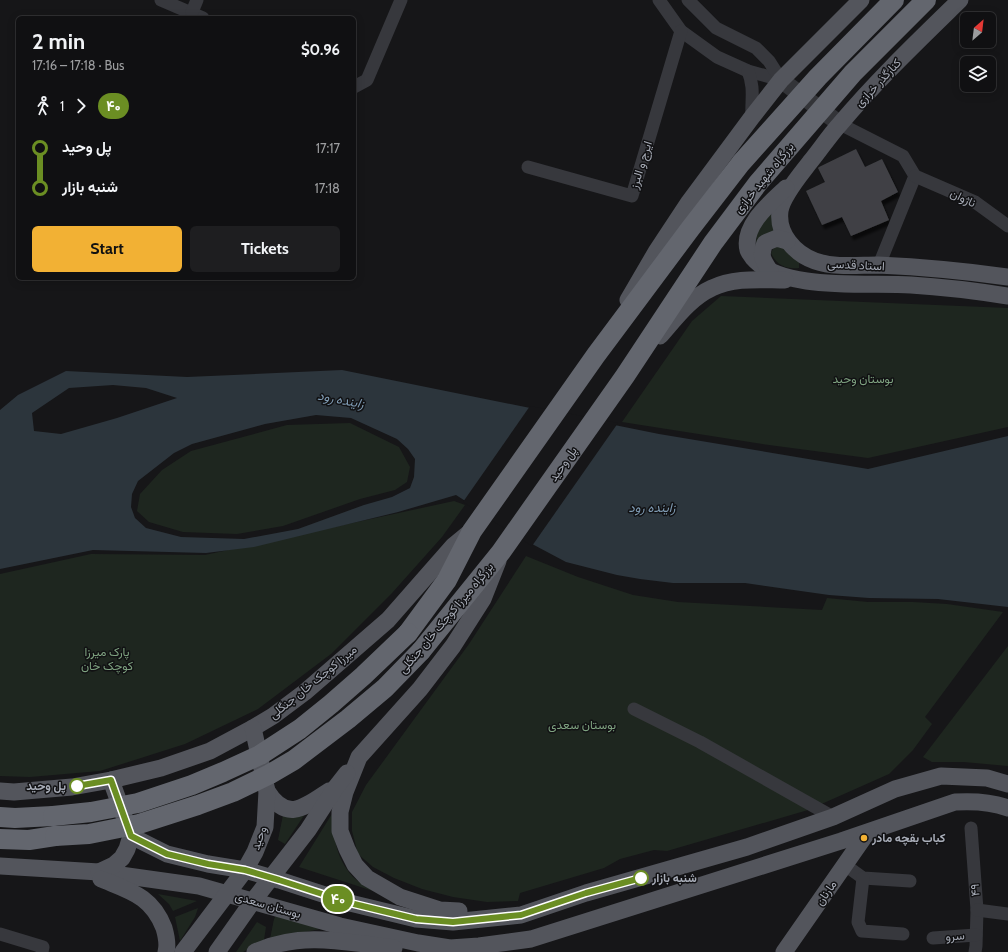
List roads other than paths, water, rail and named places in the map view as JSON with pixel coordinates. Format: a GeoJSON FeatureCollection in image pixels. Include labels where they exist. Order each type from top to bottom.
{"type":"FeatureCollection","features":[{"type":"Feature","properties":{"kind":"highway"},"geometry":{"type":"LineString","coordinates":[[818,77],[826,58],[882,0]]}},
{"type":"Feature","properties":{"kind":"highway","name":"بزرگراه شهید خرازی"},"geometry":{"type":"LineString","coordinates":[[596,355],[741,163],[818,77],[894,0]]}},
{"type":"Feature","properties":{"kind":"highway","name":"بزرگراه شهید خرازی"},"geometry":{"type":"LineString","coordinates":[[625,376],[713,243],[758,182],[854,73],[926,0]]}},
{"type":"Feature","properties":{"kind":"highway"},"geometry":{"type":"LineString","coordinates":[[472,531],[596,355]]}},
{"type":"Feature","properties":{"kind":"highway","name":"پل وحید"},"geometry":{"type":"LineString","coordinates":[[501,552],[625,376]]}},
{"type":"Feature","properties":{"kind":"highway","name":"بزرگراه میرزا کوچک خان جنگلی"},"geometry":{"type":"LineString","coordinates":[[0,817],[15,818],[53,816],[90,812],[138,803],[192,785],[260,755],[300,729],[331,704],[408,633],[447,580],[472,531]]}},
{"type":"Feature","properties":{"kind":"highway","name":"بزرگراه میرزا کوچک خان جنگلی"},"geometry":{"type":"LineString","coordinates":[[0,838],[29,840],[55,836],[89,834],[139,824],[234,792],[270,774],[294,760],[348,719],[385,688],[421,651],[501,552]]}},
{"type":"Feature","properties":{"kind":"main road"},"geometry":{"type":"LineString","coordinates":[[596,355],[656,252],[689,202],[752,117],[781,80],[861,0]]}},
{"type":"Feature","properties":{"kind":"main road","name":"کنارگذر خرازی"},"geometry":{"type":"LineString","coordinates":[[802,172],[840,124],[888,72],[960,0]]}},
{"type":"Feature","properties":{"kind":"main road"},"geometry":{"type":"LineString","coordinates":[[797,280],[770,271],[759,265],[748,252],[747,241],[756,220],[802,172]]}},
{"type":"Feature","properties":{"kind":"main road","name":"استاد قدسی"},"geometry":{"type":"LineString","coordinates":[[802,172],[786,197],[780,211],[783,232],[788,241],[804,256],[825,264],[879,265],[973,272],[1008,277]]}},
{"type":"Feature","properties":{"kind":"main road"},"geometry":{"type":"LineString","coordinates":[[770,271],[762,259],[762,251],[765,243],[777,238],[788,241]]}},
{"type":"Feature","properties":{"kind":"main road"},"geometry":{"type":"LineString","coordinates":[[625,376],[681,312],[696,298],[711,288],[726,283],[751,280],[797,280],[807,277],[811,271],[810,264],[804,256]]}},
{"type":"Feature","properties":{"kind":"main road","name":"استاد قدسی"},"geometry":{"type":"LineString","coordinates":[[797,280],[917,286],[975,291],[1008,296]]}},
{"type":"Feature","properties":{"kind":"main road","name":"میرزا کوچک خان جنگلی"},"geometry":{"type":"LineString","coordinates":[[0,791],[14,792],[72,787],[111,780],[161,768],[210,751],[253,728],[305,692],[388,620],[453,546],[472,531]]}},
{"type":"Feature","properties":{"kind":"main road"},"geometry":{"type":"LineString","coordinates":[[217,952],[253,901],[308,830],[336,787],[359,757],[420,689],[453,646],[483,599],[501,552]]}},
{"type":"Feature","properties":{"kind":"main road","name":"وحید"},"geometry":{"type":"LineString","coordinates":[[183,952],[245,870],[255,852],[265,827],[267,790],[253,728]]}},
{"type":"Feature","properties":{"kind":"main road"},"geometry":{"type":"LineString","coordinates":[[359,757],[345,792],[340,812],[340,831],[346,848],[355,865],[367,878],[400,897],[440,910],[521,915]]}},
{"type":"Feature","properties":{"kind":"main road"},"geometry":{"type":"LineString","coordinates":[[131,836],[167,854],[208,864],[245,870],[350,903],[416,919],[453,922],[521,915],[586,893],[746,847],[833,817],[895,789],[941,776],[987,778],[1008,784]]}},
{"type":"Feature","properties":{"kind":"main road"},"geometry":{"type":"LineString","coordinates":[[99,872],[114,865],[122,858],[128,849],[131,836],[111,780]]}},
{"type":"Feature","properties":{"kind":"main road"},"geometry":{"type":"LineString","coordinates":[[267,790],[280,806],[292,810],[305,807],[336,787]]}},
{"type":"Feature","properties":{"kind":"main road","name":"بوستان سعدی"},"geometry":{"type":"LineString","coordinates":[[80,871],[99,872],[199,886],[340,926],[418,943],[450,948],[486,949],[530,939],[867,833],[955,802],[967,801],[993,804],[1008,808]]}},
{"type":"Feature","properties":{"kind":"main road"},"geometry":{"type":"LineString","coordinates":[[833,817],[841,841],[839,866],[841,871]]}},
{"type":"Feature","properties":{"kind":"main road","name":"مارنان"},"geometry":{"type":"LineString","coordinates":[[784,952],[867,833]]}},
{"type":"Feature","properties":{"kind":"main road"},"geometry":{"type":"LineString","coordinates":[[0,866],[80,871],[130,890],[146,900],[155,909],[166,933],[166,952]]}},
{"type":"Feature","properties":{"kind":"main road"},"geometry":{"type":"LineString","coordinates":[[255,952],[278,943],[310,939],[334,939],[416,950],[450,948]]}},
{"type":"Feature","properties":{"kind":"street"},"geometry":{"type":"LineString","coordinates":[[162,0],[197,15],[197,0]]}},
{"type":"Feature","properties":{"kind":"street"},"geometry":{"type":"LineString","coordinates":[[356,86],[367,80],[401,0]]}},
{"type":"Feature","properties":{"kind":"street"},"geometry":{"type":"LineString","coordinates":[[659,0],[681,31],[717,57],[748,71],[781,80]]}},
{"type":"Feature","properties":{"kind":"street"},"geometry":{"type":"LineString","coordinates":[[688,0],[716,28],[756,48],[769,61],[781,80]]}},
{"type":"Feature","properties":{"kind":"street","name":"ایرج و البرز"},"geometry":{"type":"LineString","coordinates":[[528,167],[632,196],[681,31]]}},
{"type":"Feature","properties":{"kind":"street"},"geometry":{"type":"LineString","coordinates":[[748,71],[752,81],[752,117]]}},
{"type":"Feature","properties":{"kind":"street"},"geometry":{"type":"LineString","coordinates":[[840,124],[903,156],[915,176],[879,265]]}},
{"type":"Feature","properties":{"kind":"street","name":"ناژوان"},"geometry":{"type":"LineString","coordinates":[[915,176],[975,202],[1008,226]]}},
{"type":"Feature","properties":{"kind":"street"},"geometry":{"type":"LineString","coordinates":[[634,709],[700,742],[833,817]]}},
{"type":"Feature","properties":{"kind":"street","name":"۴۹"},"geometry":{"type":"LineString","coordinates":[[971,828],[977,910],[975,952]]}},
{"type":"Feature","properties":{"kind":"street"},"geometry":{"type":"LineString","coordinates":[[841,871],[863,878],[910,881]]}},
{"type":"Feature","properties":{"kind":"street"},"geometry":{"type":"LineString","coordinates":[[863,878],[858,922],[862,931],[903,934]]}},
{"type":"Feature","properties":{"kind":"street"},"geometry":{"type":"LineString","coordinates":[[977,910],[1008,914]]}},
{"type":"Feature","properties":{"kind":"street"},"geometry":{"type":"LineString","coordinates":[[0,934],[43,950]]}},
{"type":"Feature","properties":{"kind":"street","name":"سرو"},"geometry":{"type":"LineString","coordinates":[[933,938],[976,935]]}},
{"type":"Feature","properties":{"kind":"water","name":"زاینده رود"},"geometry":{"type":"Polygon","coordinates":[[[342,370],[659,434],[868,469],[1008,436],[1008,607],[938,599],[869,598],[829,595],[745,583],[673,583],[617,575],[566,562],[534,545],[456,495],[398,512],[254,547],[206,553],[93,550],[0,569],[0,410],[18,395],[66,371],[187,377],[342,370]],[[113,385],[69,388],[32,413],[34,431],[61,434],[117,418],[177,398],[146,388],[113,385]],[[316,415],[265,424],[192,444],[174,453],[138,481],[132,494],[131,507],[135,518],[146,528],[181,537],[244,539],[298,529],[364,505],[392,497],[410,488],[414,477],[415,459],[408,449],[397,439],[351,418],[316,415]]]}},
{"type":"Feature","properties":{"kind":"tunnel"},"geometry":{"type":"LineString","coordinates":[[781,80],[840,124]]}},
{"type":"Feature","properties":{"kind":"place","name":"پل وحید"},"geometry":{"type":"Point","coordinates":[77,786]}},
{"type":"Feature","properties":{"kind":"place","name":"کباب بقچه مادر"},"geometry":{"type":"Point","coordinates":[864,838]}},
{"type":"Feature","properties":{"kind":"place","name":"شنبه بازار"},"geometry":{"type":"Point","coordinates":[641,878]}},
{"type":"Feature","properties":{"kind":"park label","name":"بوستان وحید"},"geometry":{"type":"Point","coordinates":[863,379]}},
{"type":"Feature","properties":{"kind":"park label","name":"پارک میرزا کوچک خان"},"geometry":{"type":"Point","coordinates":[107,659]}}]}
